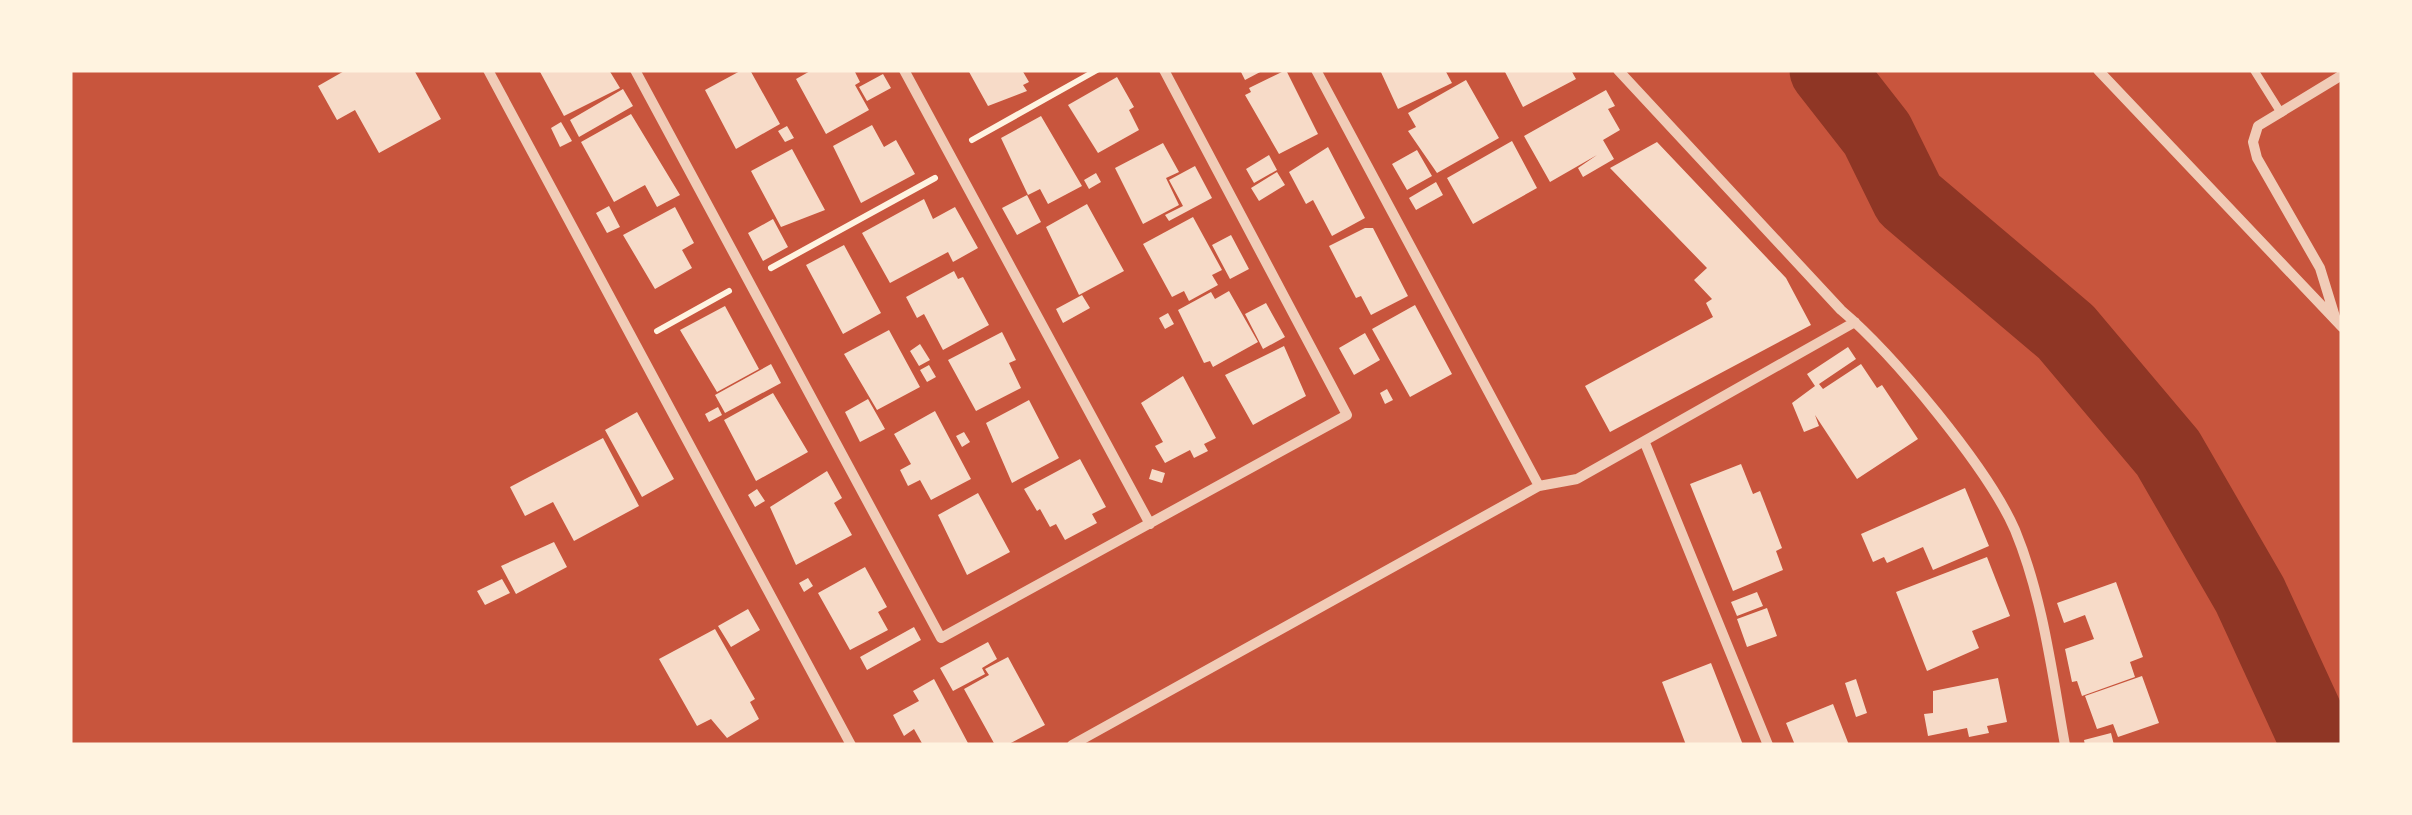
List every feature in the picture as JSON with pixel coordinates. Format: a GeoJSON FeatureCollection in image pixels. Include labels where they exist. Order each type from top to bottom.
{"type":"FeatureCollection","features":[{"type":"Feature","properties":{"kind":"street"},"geometry":{"type":"LineString","coordinates":[[488,70],[851,745]]}},
{"type":"Feature","properties":{"kind":"street"},"geometry":{"type":"LineString","coordinates":[[635,70],[941,638],[1348,415],[1164,70]]}},
{"type":"Feature","properties":{"kind":"street"},"geometry":{"type":"LineString","coordinates":[[904,70],[1150,524]]}},
{"type":"Feature","properties":{"kind":"street"},"geometry":{"type":"LineString","coordinates":[[1316,70],[1539,486]]}},
{"type":"Feature","properties":{"kind":"street"},"geometry":{"type":"LineString","coordinates":[[1618,70],[1870,334],[1980,472],[2014,529],[2039,605],[2065,745]]}},
{"type":"Feature","properties":{"kind":"street"},"geometry":{"type":"LineString","coordinates":[[2098,70],[2339,324]]}},
{"type":"Feature","properties":{"kind":"street"},"geometry":{"type":"LineString","coordinates":[[2339,324],[2320,268],[2256,158],[2253,142],[2258,126],[2342,75]]}},
{"type":"Feature","properties":{"kind":"street"},"geometry":{"type":"LineString","coordinates":[[1072,745],[1539,486],[1577,479],[1646,443],[1856,322]]}},
{"type":"Feature","properties":{"kind":"street"},"geometry":{"type":"LineString","coordinates":[[1646,443],[1768,745]]}},
{"type":"Feature","properties":{"kind":"lane"},"geometry":{"type":"LineString","coordinates":[[2254,70],[2281,113]]}},
{"type":"Feature","properties":{"kind":"path"},"geometry":{"type":"LineString","coordinates":[[635,343],[937,177],[974,138],[1097,70]]}},
{"type":"Feature","properties":{"kind":"building"},"geometry":{"type":"Polygon","coordinates":[[[346,70],[414,70],[441,119],[379,153],[355,110],[337,120],[318,86],[346,70]]]}},
{"type":"Feature","properties":{"kind":"building"},"geometry":{"type":"Polygon","coordinates":[[[539,70],[609,70],[620,88],[564,116],[539,70]]]}},
{"type":"Feature","properties":{"kind":"building"},"geometry":{"type":"Polygon","coordinates":[[[742,70],[750,70],[780,124],[736,149],[705,90],[742,70]]]}},
{"type":"Feature","properties":{"kind":"building"},"geometry":{"type":"Polygon","coordinates":[[[812,70],[854,70],[860,82],[855,85],[869,110],[826,134],[796,79],[812,70]]]}},
{"type":"Feature","properties":{"kind":"building"},"geometry":{"type":"Polygon","coordinates":[[[968,70],[1022,70],[1029,82],[1023,85],[1027,91],[988,106],[968,70]]]}},
{"type":"Feature","properties":{"kind":"building"},"geometry":{"type":"Polygon","coordinates":[[[1240,70],[1264,70],[1245,80],[1240,70]]]}},
{"type":"Feature","properties":{"kind":"building"},"geometry":{"type":"Polygon","coordinates":[[[1286,70],[1318,134],[1279,154],[1245,95],[1251,92],[1249,88],[1286,70]]]}},
{"type":"Feature","properties":{"kind":"building"},"geometry":{"type":"Polygon","coordinates":[[[1380,70],[1445,70],[1452,83],[1398,109],[1380,70]]]}},
{"type":"Feature","properties":{"kind":"building"},"geometry":{"type":"Polygon","coordinates":[[[1504,70],[1571,70],[1576,79],[1523,107],[1504,70]]]}},
{"type":"Feature","properties":{"kind":"building"},"geometry":{"type":"Polygon","coordinates":[[[883,74],[891,88],[867,101],[859,87],[883,74]]]}},
{"type":"Feature","properties":{"kind":"building"},"geometry":{"type":"Polygon","coordinates":[[[1117,77],[1134,107],[1129,110],[1139,130],[1098,153],[1068,105],[1117,77]]]}},
{"type":"Feature","properties":{"kind":"building"},"geometry":{"type":"Polygon","coordinates":[[[1466,80],[1499,138],[1437,173],[1408,131],[1416,127],[1408,113],[1466,80]]]}},
{"type":"Feature","properties":{"kind":"building"},"geometry":{"type":"Polygon","coordinates":[[[623,89],[633,106],[579,137],[570,120],[623,89]]]}},
{"type":"Feature","properties":{"kind":"building"},"geometry":{"type":"Polygon","coordinates":[[[1606,90],[1615,106],[1608,109],[1620,130],[1603,140],[1614,159],[1583,177],[1578,168],[1597,155],[1550,182],[1524,136],[1606,90]]]}},
{"type":"Feature","properties":{"kind":"building"},"geometry":{"type":"Polygon","coordinates":[[[631,114],[680,195],[657,207],[645,185],[614,202],[581,142],[631,114]]]}},
{"type":"Feature","properties":{"kind":"building"},"geometry":{"type":"Polygon","coordinates":[[[1041,116],[1082,186],[1048,204],[1040,189],[1028,195],[1001,138],[1041,116]]]}},
{"type":"Feature","properties":{"kind":"building"},"geometry":{"type":"Polygon","coordinates":[[[561,122],[572,141],[560,147],[551,128],[561,122]]]}},
{"type":"Feature","properties":{"kind":"building"},"geometry":{"type":"Polygon","coordinates":[[[872,125],[884,147],[896,140],[915,174],[861,203],[833,146],[872,125]]]}},
{"type":"Feature","properties":{"kind":"building"},"geometry":{"type":"Polygon","coordinates":[[[787,126],[794,138],[785,142],[778,131],[787,126]]]}},
{"type":"Feature","properties":{"kind":"building"},"geometry":{"type":"Polygon","coordinates":[[[1512,141],[1537,188],[1473,224],[1447,178],[1512,141]]]}},
{"type":"Feature","properties":{"kind":"building"},"geometry":{"type":"Polygon","coordinates":[[[1657,142],[1786,278],[1811,325],[1610,432],[1585,386],[1713,317],[1706,303],[1712,299],[1694,280],[1707,268],[1610,168],[1657,142]]]}},
{"type":"Feature","properties":{"kind":"building"},"geometry":{"type":"Polygon","coordinates":[[[1163,143],[1179,172],[1166,178],[1179,205],[1143,224],[1115,168],[1163,143]]]}},
{"type":"Feature","properties":{"kind":"building"},"geometry":{"type":"Polygon","coordinates":[[[1328,147],[1365,218],[1332,236],[1313,200],[1306,204],[1289,172],[1328,147]]]}},
{"type":"Feature","properties":{"kind":"building"},"geometry":{"type":"Polygon","coordinates":[[[792,149],[825,210],[781,227],[751,171],[792,149]]]}},
{"type":"Feature","properties":{"kind":"building"},"geometry":{"type":"Polygon","coordinates":[[[1417,150],[1432,176],[1407,190],[1392,164],[1417,150]]]}},
{"type":"Feature","properties":{"kind":"building"},"geometry":{"type":"Polygon","coordinates":[[[1269,155],[1277,170],[1254,183],[1246,169],[1269,155]]]}},
{"type":"Feature","properties":{"kind":"building"},"geometry":{"type":"Polygon","coordinates":[[[1195,166],[1212,198],[1169,221],[1165,215],[1183,206],[1169,180],[1195,166]]]}},
{"type":"Feature","properties":{"kind":"building"},"geometry":{"type":"Polygon","coordinates":[[[1277,172],[1285,185],[1259,201],[1251,188],[1277,172]]]}},
{"type":"Feature","properties":{"kind":"building"},"geometry":{"type":"Polygon","coordinates":[[[1096,173],[1101,182],[1089,189],[1084,180],[1096,173]]]}},
{"type":"Feature","properties":{"kind":"building"},"geometry":{"type":"Polygon","coordinates":[[[1436,182],[1443,195],[1416,210],[1409,198],[1436,182]]]}},
{"type":"Feature","properties":{"kind":"building"},"geometry":{"type":"Polygon","coordinates":[[[1027,195],[1041,222],[1017,235],[1002,208],[1027,195]]]}},
{"type":"Feature","properties":{"kind":"building"},"geometry":{"type":"Polygon","coordinates":[[[924,199],[933,219],[955,207],[978,248],[953,262],[948,252],[890,283],[862,233],[924,199]]]}},
{"type":"Feature","properties":{"kind":"building"},"geometry":{"type":"Polygon","coordinates":[[[1087,204],[1124,271],[1079,295],[1046,227],[1087,204]]]}},
{"type":"Feature","properties":{"kind":"building"},"geometry":{"type":"Polygon","coordinates":[[[609,206],[620,227],[607,233],[596,213],[609,206]]]}},
{"type":"Feature","properties":{"kind":"building"},"geometry":{"type":"Polygon","coordinates":[[[675,207],[694,243],[682,250],[692,268],[655,289],[623,235],[675,207]]]}},
{"type":"Feature","properties":{"kind":"building"},"geometry":{"type":"Polygon","coordinates":[[[1193,217],[1222,270],[1212,275],[1218,285],[1189,301],[1184,291],[1172,297],[1143,244],[1193,217]]]}},
{"type":"Feature","properties":{"kind":"building"},"geometry":{"type":"Polygon","coordinates":[[[773,219],[788,247],[763,261],[748,233],[773,219]]]}},
{"type":"Feature","properties":{"kind":"building"},"geometry":{"type":"Polygon","coordinates":[[[1365,228],[1373,228],[1408,296],[1371,315],[1361,296],[1356,298],[1329,246],[1365,228]]]}},
{"type":"Feature","properties":{"kind":"building"},"geometry":{"type":"Polygon","coordinates":[[[1231,235],[1249,269],[1230,279],[1212,245],[1231,235]]]}},
{"type":"Feature","properties":{"kind":"building"},"geometry":{"type":"Polygon","coordinates":[[[844,245],[881,313],[843,334],[806,265],[844,245]]]}},
{"type":"Feature","properties":{"kind":"building"},"geometry":{"type":"Polygon","coordinates":[[[954,271],[958,279],[963,277],[989,325],[943,350],[924,314],[917,318],[906,297],[954,271]]]}},
{"type":"Feature","properties":{"kind":"building"},"geometry":{"type":"Polygon","coordinates":[[[1229,291],[1258,342],[1213,367],[1210,361],[1204,363],[1178,310],[1211,292],[1215,299],[1229,291]]]}},
{"type":"Feature","properties":{"kind":"building"},"geometry":{"type":"Polygon","coordinates":[[[1082,295],[1090,308],[1063,323],[1056,309],[1082,295]]]}},
{"type":"Feature","properties":{"kind":"building"},"geometry":{"type":"Polygon","coordinates":[[[1266,303],[1285,337],[1263,349],[1245,314],[1266,303]]]}},
{"type":"Feature","properties":{"kind":"building"},"geometry":{"type":"Polygon","coordinates":[[[1415,305],[1452,374],[1410,397],[1372,329],[1415,305]]]}},
{"type":"Feature","properties":{"kind":"building"},"geometry":{"type":"Polygon","coordinates":[[[725,306],[759,369],[717,392],[680,330],[725,306]]]}},
{"type":"Feature","properties":{"kind":"building"},"geometry":{"type":"Polygon","coordinates":[[[1168,313],[1174,324],[1165,329],[1159,318],[1168,313]]]}},
{"type":"Feature","properties":{"kind":"building"},"geometry":{"type":"Polygon","coordinates":[[[889,330],[920,387],[877,410],[844,354],[889,330]]]}},
{"type":"Feature","properties":{"kind":"building"},"geometry":{"type":"Polygon","coordinates":[[[1002,332],[1016,360],[1009,363],[1021,388],[976,411],[948,360],[1002,332]]]}},
{"type":"Feature","properties":{"kind":"building"},"geometry":{"type":"Polygon","coordinates":[[[1365,333],[1380,360],[1354,375],[1339,348],[1365,333]]]}},
{"type":"Feature","properties":{"kind":"building"},"geometry":{"type":"Polygon","coordinates":[[[920,344],[930,360],[919,366],[910,351],[920,344]]]}},
{"type":"Feature","properties":{"kind":"building"},"geometry":{"type":"Polygon","coordinates":[[[1284,346],[1306,396],[1253,425],[1225,375],[1284,346]]]}},
{"type":"Feature","properties":{"kind":"building"},"geometry":{"type":"Polygon","coordinates":[[[1848,347],[1856,359],[1819,384],[1823,389],[1861,364],[1877,388],[1882,385],[1918,439],[1857,479],[1815,415],[1819,426],[1804,432],[1792,403],[1815,386],[1807,374],[1848,347]]]}},
{"type":"Feature","properties":{"kind":"building"},"geometry":{"type":"Polygon","coordinates":[[[771,364],[781,383],[725,413],[715,395],[771,364]]]}},
{"type":"Feature","properties":{"kind":"building"},"geometry":{"type":"Polygon","coordinates":[[[929,365],[936,377],[927,382],[920,370],[929,365]]]}},
{"type":"Feature","properties":{"kind":"building"},"geometry":{"type":"Polygon","coordinates":[[[1183,376],[1216,438],[1204,444],[1208,451],[1194,458],[1190,450],[1165,463],[1155,446],[1163,442],[1141,403],[1183,376]]]}},
{"type":"Feature","properties":{"kind":"building"},"geometry":{"type":"Polygon","coordinates":[[[1387,389],[1393,400],[1385,404],[1380,393],[1387,389]]]}},
{"type":"Feature","properties":{"kind":"building"},"geometry":{"type":"Polygon","coordinates":[[[773,393],[808,452],[756,481],[724,420],[773,393]]]}},
{"type":"Feature","properties":{"kind":"building"},"geometry":{"type":"Polygon","coordinates":[[[868,399],[885,429],[860,442],[845,412],[868,399]]]}},
{"type":"Feature","properties":{"kind":"building"},"geometry":{"type":"Polygon","coordinates":[[[1029,400],[1059,458],[1012,483],[986,423],[1029,400]]]}},
{"type":"Feature","properties":{"kind":"building"},"geometry":{"type":"Polygon","coordinates":[[[718,407],[722,415],[709,422],[705,414],[718,407]]]}},
{"type":"Feature","properties":{"kind":"building"},"geometry":{"type":"Polygon","coordinates":[[[935,411],[971,479],[931,500],[920,480],[908,486],[900,470],[911,464],[894,434],[935,411]]]}},
{"type":"Feature","properties":{"kind":"building"},"geometry":{"type":"Polygon","coordinates":[[[637,412],[674,479],[642,497],[605,430],[637,412]]]}},
{"type":"Feature","properties":{"kind":"building"},"geometry":{"type":"Polygon","coordinates":[[[964,432],[970,442],[962,447],[956,436],[964,432]]]}},
{"type":"Feature","properties":{"kind":"building"},"geometry":{"type":"Polygon","coordinates":[[[603,438],[639,506],[574,541],[553,502],[525,516],[510,487],[603,438]]]}},
{"type":"Feature","properties":{"kind":"building"},"geometry":{"type":"Polygon","coordinates":[[[1080,459],[1106,507],[1092,514],[1097,523],[1065,540],[1056,524],[1050,527],[1040,509],[1037,511],[1024,489],[1080,459]]]}},
{"type":"Feature","properties":{"kind":"building"},"geometry":{"type":"Polygon","coordinates":[[[1741,464],[1753,494],[1760,491],[1782,548],[1776,551],[1783,570],[1733,591],[1690,484],[1741,464]]]}},
{"type":"Feature","properties":{"kind":"building"},"geometry":{"type":"Polygon","coordinates":[[[1152,469],[1165,473],[1162,483],[1149,479],[1152,469]]]}},
{"type":"Feature","properties":{"kind":"building"},"geometry":{"type":"Polygon","coordinates":[[[827,471],[842,498],[834,503],[852,535],[796,565],[770,507],[827,471]]]}},
{"type":"Feature","properties":{"kind":"building"},"geometry":{"type":"Polygon","coordinates":[[[1965,488],[1989,546],[1933,570],[1923,547],[1887,563],[1884,557],[1873,562],[1861,534],[1965,488]]]}},
{"type":"Feature","properties":{"kind":"building"},"geometry":{"type":"Polygon","coordinates":[[[757,489],[765,501],[755,507],[748,495],[757,489]]]}},
{"type":"Feature","properties":{"kind":"building"},"geometry":{"type":"Polygon","coordinates":[[[978,493],[1010,552],[967,575],[938,515],[978,493]]]}},
{"type":"Feature","properties":{"kind":"building"},"geometry":{"type":"Polygon","coordinates":[[[554,542],[567,567],[516,594],[501,566],[554,542]]]}},
{"type":"Feature","properties":{"kind":"building"},"geometry":{"type":"Polygon","coordinates":[[[1987,557],[2010,616],[1972,631],[1979,648],[1927,671],[1896,592],[1987,557]]]}},
{"type":"Feature","properties":{"kind":"building"},"geometry":{"type":"Polygon","coordinates":[[[865,567],[887,607],[878,612],[888,630],[850,650],[818,593],[865,567]]]}},
{"type":"Feature","properties":{"kind":"building"},"geometry":{"type":"Polygon","coordinates":[[[808,578],[813,586],[804,592],[799,583],[808,578]]]}},
{"type":"Feature","properties":{"kind":"building"},"geometry":{"type":"Polygon","coordinates":[[[502,579],[510,593],[485,605],[477,591],[502,579]]]}},
{"type":"Feature","properties":{"kind":"building"},"geometry":{"type":"Polygon","coordinates":[[[2116,582],[2143,657],[2130,662],[2135,677],[2082,696],[2077,681],[2072,682],[2065,649],[2094,639],[2085,615],[2064,623],[2057,603],[2116,582]]]}},
{"type":"Feature","properties":{"kind":"building"},"geometry":{"type":"Polygon","coordinates":[[[1757,592],[1763,606],[1737,616],[1731,602],[1757,592]]]}},
{"type":"Feature","properties":{"kind":"building"},"geometry":{"type":"Polygon","coordinates":[[[1767,608],[1777,636],[1747,647],[1737,619],[1767,608]]]}},
{"type":"Feature","properties":{"kind":"building"},"geometry":{"type":"Polygon","coordinates":[[[748,609],[760,630],[731,647],[718,626],[748,609]]]}},
{"type":"Feature","properties":{"kind":"building"},"geometry":{"type":"Polygon","coordinates":[[[914,627],[921,640],[867,670],[860,657],[914,627]]]}},
{"type":"Feature","properties":{"kind":"building"},"geometry":{"type":"Polygon","coordinates":[[[715,629],[755,699],[750,702],[759,719],[727,738],[711,719],[697,726],[659,659],[715,629]]]}},
{"type":"Feature","properties":{"kind":"building"},"geometry":{"type":"Polygon","coordinates":[[[988,642],[997,659],[982,668],[985,674],[953,691],[940,668],[988,642]]]}},
{"type":"Feature","properties":{"kind":"building"},"geometry":{"type":"Polygon","coordinates":[[[1008,657],[1045,725],[1007,745],[995,745],[964,689],[989,675],[985,669],[1008,657]]]}},
{"type":"Feature","properties":{"kind":"building"},"geometry":{"type":"Polygon","coordinates":[[[1711,663],[1743,745],[1686,745],[1662,682],[1711,663]]]}},
{"type":"Feature","properties":{"kind":"building"},"geometry":{"type":"Polygon","coordinates":[[[2142,676],[2159,723],[2118,737],[2113,724],[2097,729],[2085,696],[2142,676]]]}},
{"type":"Feature","properties":{"kind":"building"},"geometry":{"type":"Polygon","coordinates":[[[1998,678],[2007,722],[1987,726],[1989,733],[1969,737],[1967,728],[1928,736],[1924,714],[1933,713],[1933,691],[1998,678]]]}},
{"type":"Feature","properties":{"kind":"building"},"geometry":{"type":"Polygon","coordinates":[[[934,679],[969,745],[923,745],[914,729],[904,736],[893,715],[919,701],[913,691],[934,679]]]}},
{"type":"Feature","properties":{"kind":"building"},"geometry":{"type":"Polygon","coordinates":[[[1856,679],[1867,713],[1856,717],[1845,683],[1856,679]]]}},
{"type":"Feature","properties":{"kind":"building"},"geometry":{"type":"Polygon","coordinates":[[[1833,704],[1849,745],[1795,745],[1786,723],[1833,704]]]}},
{"type":"Feature","properties":{"kind":"building"},"geometry":{"type":"Polygon","coordinates":[[[2111,733],[2114,745],[2085,745],[2084,740],[2111,733]]]}},
{"type":"Feature","properties":{"kind":"waterway"},"geometry":{"type":"LineString","coordinates":[[1827,70],[1877,134],[1909,199],[2066,332],[2168,453],[2250,595],[2319,745]]}}]}
